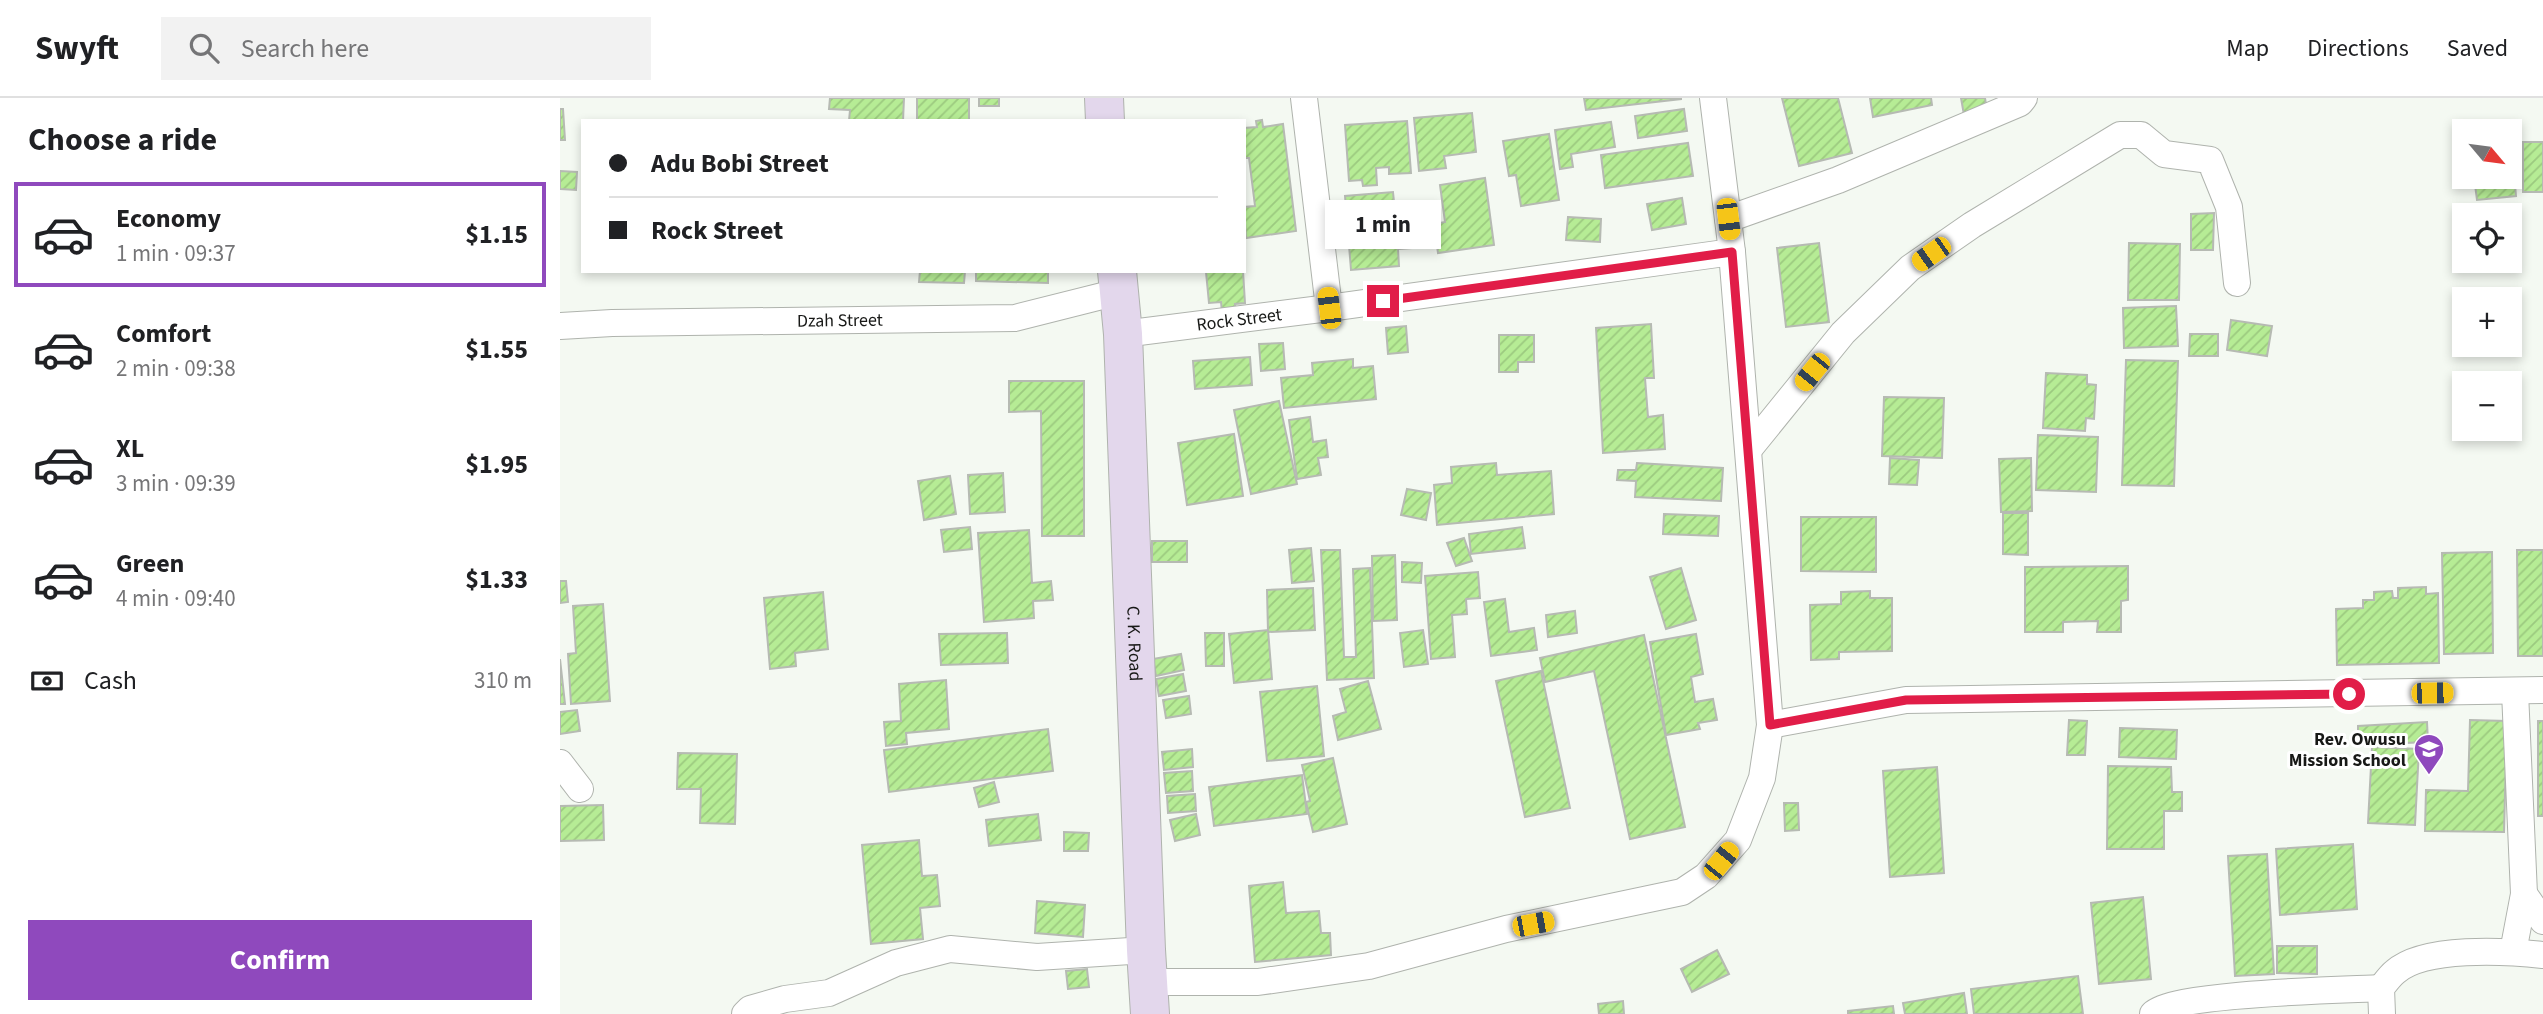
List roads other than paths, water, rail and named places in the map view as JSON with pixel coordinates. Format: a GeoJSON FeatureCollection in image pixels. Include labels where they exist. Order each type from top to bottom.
{"type":"FeatureCollection","features":[{"type":"Feature","properties":{"kind":"street"},"geometry":{"type":"LineString","coordinates":[[1104,98],[1105,119]]}},
{"type":"Feature","properties":{"kind":"street"},"geometry":{"type":"LineString","coordinates":[[1304,98],[1329,308]]}},
{"type":"Feature","properties":{"kind":"street"},"geometry":{"type":"LineString","coordinates":[[745,1014],[750,1009],[785,999],[829,993],[896,963],[950,949],[1037,957],[1148,982],[1258,982],[1369,966],[1506,929],[1682,892],[1706,876],[1738,840],[1762,778],[1770,725],[1732,252],[1713,98]]}},
{"type":"Feature","properties":{"kind":"street"},"geometry":{"type":"LineString","coordinates":[[1728,219],[1838,180],[2020,103],[2024,98]]}},
{"type":"Feature","properties":{"kind":"street"},"geometry":{"type":"LineString","coordinates":[[1749,449],[1843,333],[1910,268],[1972,225],[2120,135],[2141,135],[2164,154],[2210,160],[2229,207],[2236,283]]}},
{"type":"Feature","properties":{"kind":"street","name":"Rock Street"},"geometry":{"type":"LineString","coordinates":[[1123,334],[1732,252]]}},
{"type":"Feature","properties":{"kind":"street","name":"Dzah Street"},"geometry":{"type":"LineString","coordinates":[[560,326],[1015,318],[1117,281]]}},
{"type":"Feature","properties":{"kind":"street","name":"C. K. Road"},"geometry":{"type":"LineString","coordinates":[[1117,281],[1123,334],[1148,982]]}},
{"type":"Feature","properties":{"kind":"street"},"geometry":{"type":"LineString","coordinates":[[1770,725],[1906,700],[2543,690]]}},
{"type":"Feature","properties":{"kind":"street"},"geometry":{"type":"LineString","coordinates":[[2513,952],[2524,894],[2515,692]]}},
{"type":"Feature","properties":{"kind":"street"},"geometry":{"type":"LineString","coordinates":[[560,763],[580,789]]}},
{"type":"Feature","properties":{"kind":"street"},"geometry":{"type":"LineString","coordinates":[[2524,894],[2543,921]]}},
{"type":"Feature","properties":{"kind":"street"},"geometry":{"type":"LineString","coordinates":[[2152,1014],[2158,1008],[2168,1005],[2272,993],[2381,1001],[2396,970],[2414,962],[2478,950],[2543,955]]}},
{"type":"Feature","properties":{"kind":"place","name":"Rev. Owusu Mission School"},"geometry":{"type":"Point","coordinates":[2429,776]}}]}
